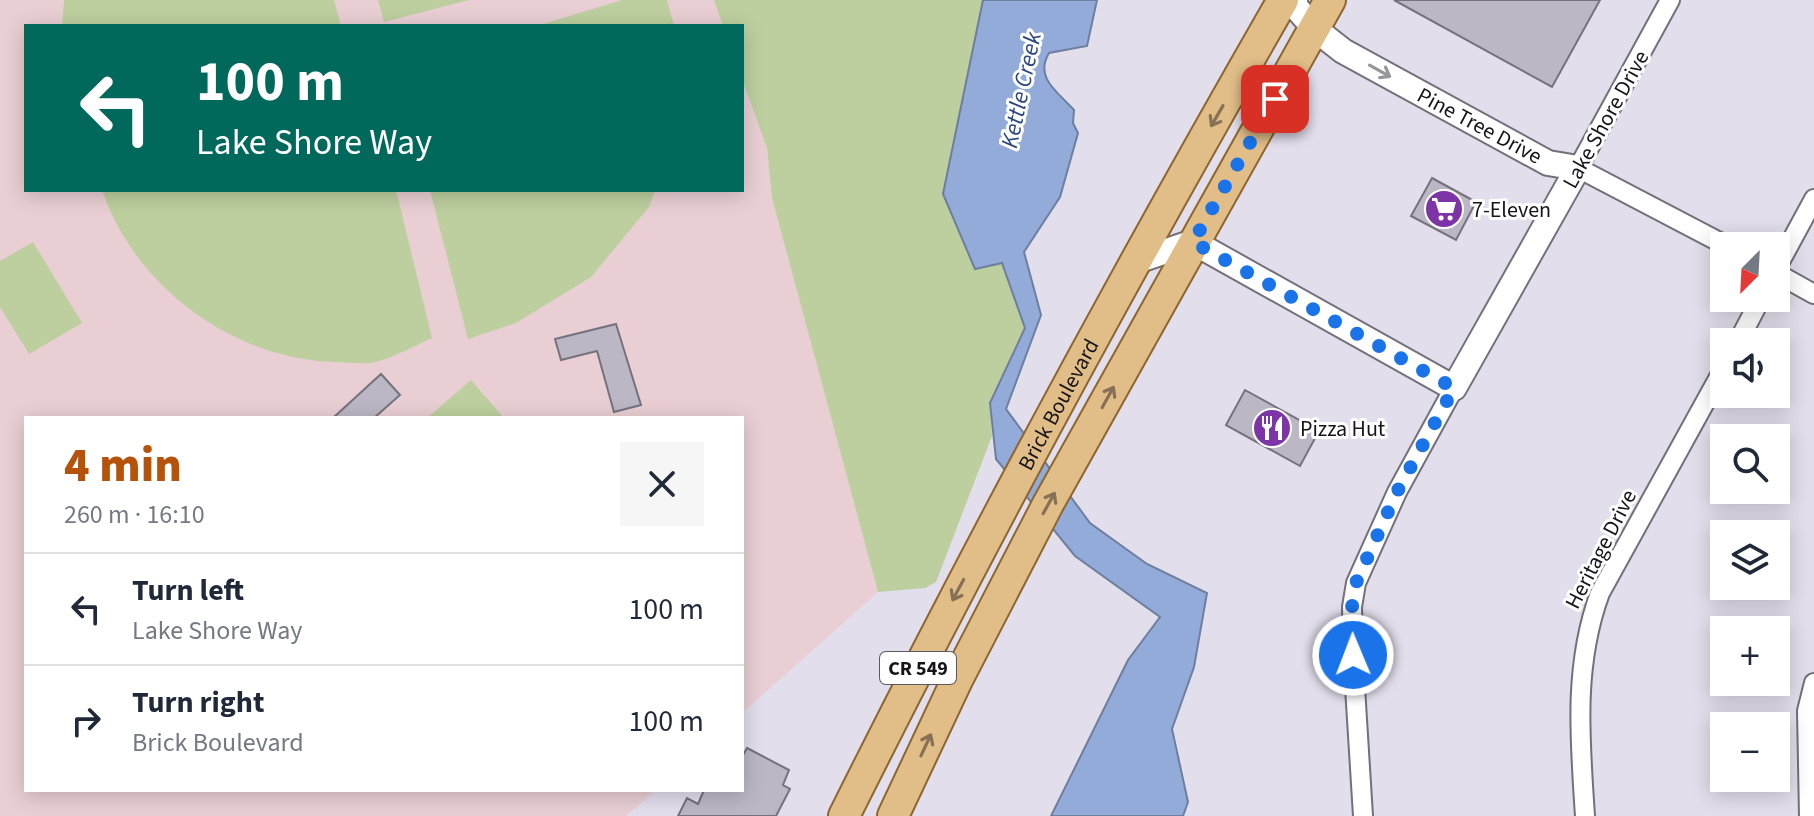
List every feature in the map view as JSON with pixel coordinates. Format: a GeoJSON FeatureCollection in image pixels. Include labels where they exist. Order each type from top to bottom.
{"type":"FeatureCollection","features":[{"type":"Feature","properties":{"kind":"main road","name":"Brick Boulevard"},"geometry":{"type":"LineString","coordinates":[[844,816],[994,521],[1134,262],[1283,0]]}},
{"type":"Feature","properties":{"kind":"main road","name":"Brick Boulevard"},"geometry":{"type":"LineString","coordinates":[[893,816],[957,680],[1029,541],[1330,0]]}},
{"type":"Feature","properties":{"kind":"street","name":"Pine Tree Drive"},"geometry":{"type":"LineString","coordinates":[[1295,0],[1294,5],[1315,29],[1343,51],[1548,163],[1578,168],[1710,237]]}},
{"type":"Feature","properties":{"kind":"street","name":"Lake Shore Drive"},"geometry":{"type":"LineString","coordinates":[[1363,816],[1353,655],[1352,607],[1356,583],[1397,492],[1670,0]]}},
{"type":"Feature","properties":{"kind":"street"},"geometry":{"type":"LineString","coordinates":[[1790,244],[1814,199]]}},
{"type":"Feature","properties":{"kind":"street"},"geometry":{"type":"LineString","coordinates":[[1134,262],[1193,242],[1454,388]]}},
{"type":"Feature","properties":{"kind":"street"},"geometry":{"type":"LineString","coordinates":[[1790,279],[1814,294]]}},
{"type":"Feature","properties":{"kind":"street","name":"Heritage Drive"},"geometry":{"type":"LineString","coordinates":[[1585,816],[1580,734],[1581,660],[1586,630],[1600,593],[1710,393]]}},
{"type":"Feature","properties":{"kind":"street"},"geometry":{"type":"LineString","coordinates":[[1809,816],[1807,711],[1814,683]]}},
{"type":"Feature","properties":{"kind":"shaded area"},"geometry":{"type":"Polygon","coordinates":[[[0,0],[714,0],[722,24],[24,24],[24,192],[744,192],[744,85],[767,148],[772,198],[878,592],[744,711],[744,416],[24,416],[24,792],[654,792],[626,816],[0,816],[0,0]]]}},
{"type":"Feature","properties":{"kind":"green space"},"geometry":{"type":"Polygon","coordinates":[[[64,0],[334,0],[340,24],[62,24],[64,0]]]}},
{"type":"Feature","properties":{"kind":"green space"},"geometry":{"type":"Polygon","coordinates":[[[378,0],[469,0],[384,22],[378,0]]]}},
{"type":"Feature","properties":{"kind":"green space"},"geometry":{"type":"Polygon","coordinates":[[[622,0],[667,0],[673,24],[544,24],[622,0]]]}},
{"type":"Feature","properties":{"kind":"green space"},"geometry":{"type":"Polygon","coordinates":[[[714,0],[983,0],[943,194],[1002,263],[1025,328],[990,403],[992,436],[936,582],[925,588],[878,592],[772,198],[767,148],[744,85],[744,24],[722,24],[714,0]]]}},
{"type":"Feature","properties":{"kind":"green space"},"geometry":{"type":"Polygon","coordinates":[[[103,192],[396,192],[432,338],[390,357],[366,363],[295,357],[259,347],[224,331],[192,311],[163,286],[138,257],[117,225],[103,192]]]}},
{"type":"Feature","properties":{"kind":"green space"},"geometry":{"type":"Polygon","coordinates":[[[431,192],[654,192],[649,207],[591,277],[516,323],[468,339],[431,192]]]}},
{"type":"Feature","properties":{"kind":"green space"},"geometry":{"type":"Polygon","coordinates":[[[33,242],[82,323],[29,354],[0,307],[0,261],[33,242]]]}},
{"type":"Feature","properties":{"kind":"green space"},"geometry":{"type":"Polygon","coordinates":[[[471,380],[502,416],[429,416],[471,380]]]}},
{"type":"Feature","properties":{"kind":"water","name":"Kettle Creek"},"geometry":{"type":"Polygon","coordinates":[[[983,0],[1097,0],[1087,46],[1049,53],[1045,62],[1044,70],[1050,84],[1074,110],[1073,123],[1078,133],[1060,197],[1024,252],[1041,315],[1006,409],[1090,523],[1147,564],[1207,593],[1194,667],[1172,729],[1188,802],[1183,816],[1051,816],[1128,660],[1160,617],[1075,556],[996,459],[990,403],[1025,328],[1002,263],[975,269],[943,194],[983,0]]]}},
{"type":"Feature","properties":{"kind":"building"},"geometry":{"type":"Polygon","coordinates":[[[1394,0],[1600,0],[1552,87],[1394,0]]]}},
{"type":"Feature","properties":{"kind":"building","name":"7-Eleven"},"geometry":{"type":"Polygon","coordinates":[[[1432,178],[1476,202],[1456,240],[1411,216],[1432,178]]]}},
{"type":"Feature","properties":{"kind":"building"},"geometry":{"type":"Polygon","coordinates":[[[616,324],[641,405],[614,412],[597,351],[561,360],[555,339],[616,324]]]}},
{"type":"Feature","properties":{"kind":"building"},"geometry":{"type":"Polygon","coordinates":[[[381,374],[400,395],[376,416],[335,416],[381,374]]]}},
{"type":"Feature","properties":{"kind":"building","name":"Pizza Hut"},"geometry":{"type":"Polygon","coordinates":[[[1245,390],[1319,431],[1300,466],[1226,425],[1245,390]]]}},
{"type":"Feature","properties":{"kind":"building"},"geometry":{"type":"Polygon","coordinates":[[[747,748],[789,770],[783,785],[790,789],[776,816],[678,816],[687,798],[698,804],[703,792],[744,792],[744,753],[747,748]]]}},
{"type":"Feature","properties":{"kind":"place","name":"7-Eleven"},"geometry":{"type":"Point","coordinates":[1444,209]}},
{"type":"Feature","properties":{"kind":"place","name":"Pizza Hut"},"geometry":{"type":"Point","coordinates":[1272,428]}},
{"type":"Feature","properties":{"kind":"route"},"geometry":{"type":"LineString","coordinates":[[1275,99],[1193,242],[1390,355],[1454,388],[1397,492],[1356,583],[1352,607],[1353,655]]}}]}
